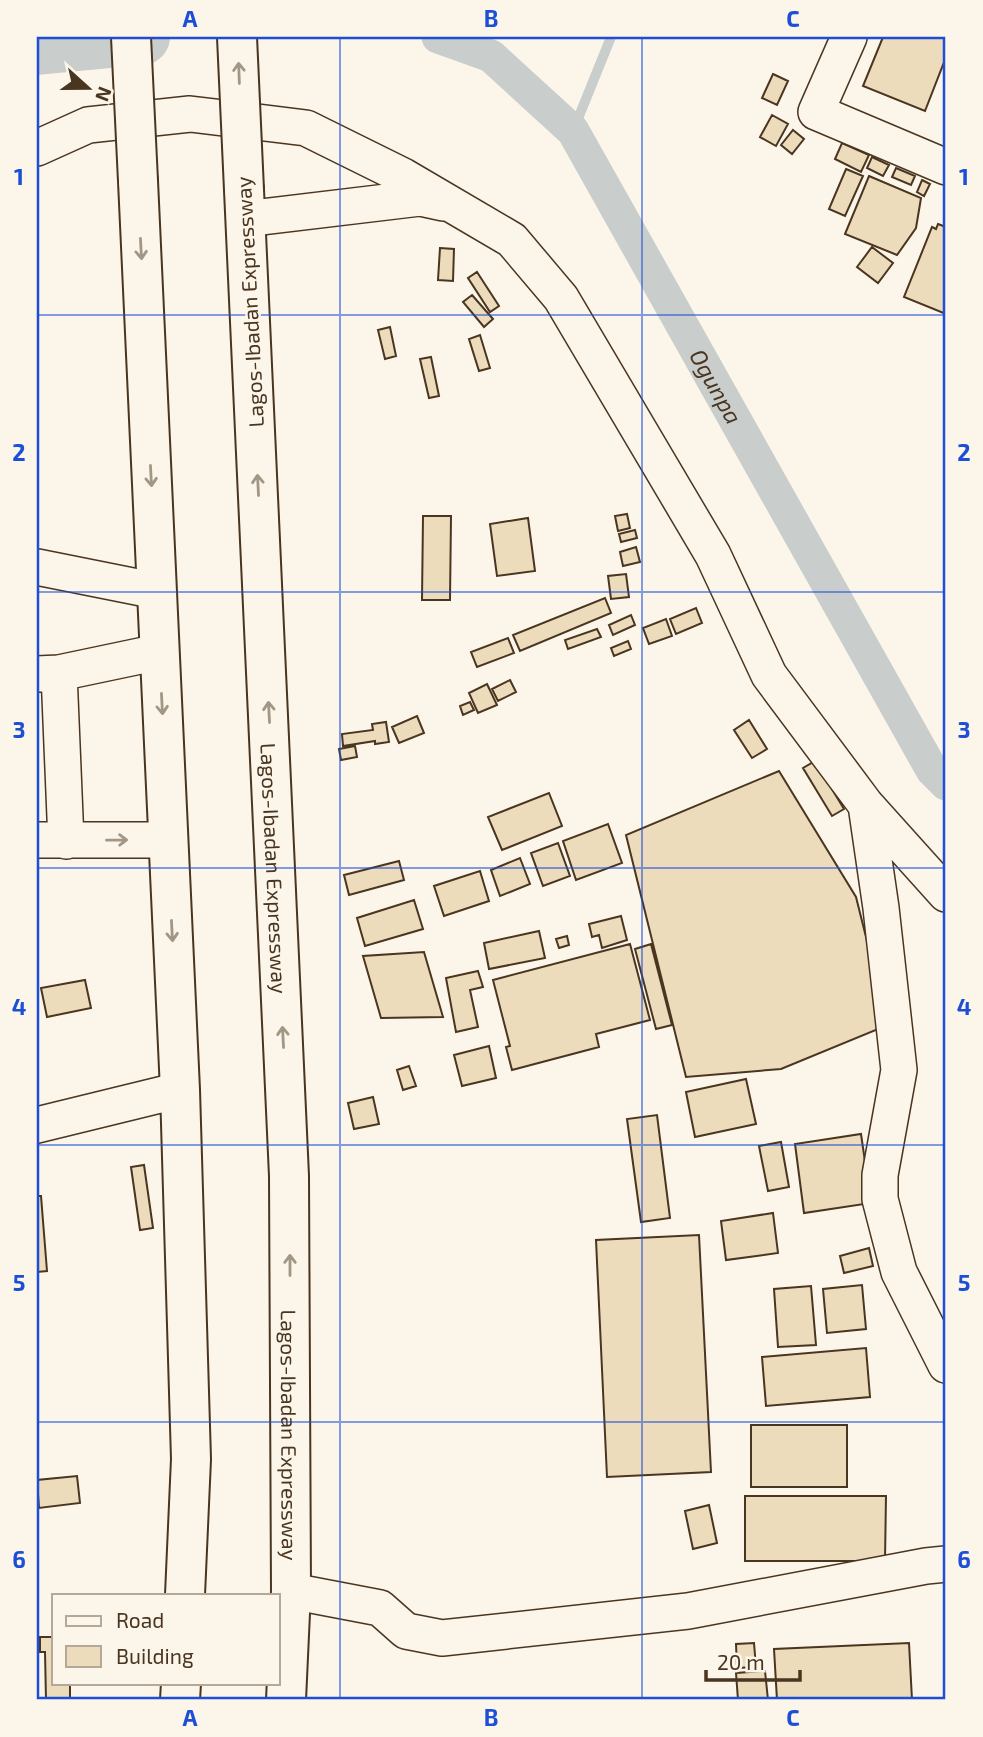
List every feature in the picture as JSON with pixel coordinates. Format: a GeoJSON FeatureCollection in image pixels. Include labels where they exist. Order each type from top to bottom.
{"type":"FeatureCollection","features":[{"type":"Feature","properties":{"kind":"highway"},"geometry":{"type":"LineString","coordinates":[[131,37],[180,1090],[191,1459],[185,1594]]}},
{"type":"Feature","properties":{"kind":"highway","name":"Lagos-Ibadan Expressway"},"geometry":{"type":"LineString","coordinates":[[237,37],[289,1176],[291,1591],[286,1700]]}},
{"type":"Feature","properties":{"kind":"street"},"geometry":{"type":"LineString","coordinates":[[849,37],[816,112],[946,167]]}},
{"type":"Feature","properties":{"kind":"street"},"geometry":{"type":"LineString","coordinates":[[37,148],[88,125],[190,114],[306,128],[403,176],[512,240],[561,298],[713,555],[769,675],[866,805],[946,894]]}},
{"type":"Feature","properties":{"kind":"street"},"geometry":{"type":"LineString","coordinates":[[244,204],[420,198],[457,206]]}},
{"type":"Feature","properties":{"kind":"street"},"geometry":{"type":"LineString","coordinates":[[37,567],[156,591]]}},
{"type":"Feature","properties":{"kind":"street"},"geometry":{"type":"LineString","coordinates":[[159,653],[48,673],[51,841],[168,840]]}},
{"type":"Feature","properties":{"kind":"street"},"geometry":{"type":"LineString","coordinates":[[866,805],[881,908],[899,1070],[880,1175],[880,1199],[899,1272],[946,1364]]}},
{"type":"Feature","properties":{"kind":"street"},"geometry":{"type":"LineString","coordinates":[[37,1125],[180,1090]]}},
{"type":"Feature","properties":{"kind":"street"},"geometry":{"type":"LineString","coordinates":[[291,1591],[380,1608],[406,1631],[442,1638],[688,1611],[946,1564]]}},
{"type":"Feature","properties":{"kind":"building"},"geometry":{"type":"Polygon","coordinates":[[[883,37],[946,37],[946,57],[925,111],[863,86],[883,37]]]}},
{"type":"Feature","properties":{"kind":"building"},"geometry":{"type":"Polygon","coordinates":[[[773,74],[788,81],[777,105],[762,98],[773,74]]]}},
{"type":"Feature","properties":{"kind":"building"},"geometry":{"type":"Polygon","coordinates":[[[772,115],[788,124],[776,146],[760,137],[772,115]]]}},
{"type":"Feature","properties":{"kind":"building"},"geometry":{"type":"Polygon","coordinates":[[[793,130],[804,139],[792,154],[781,145],[793,130]]]}},
{"type":"Feature","properties":{"kind":"building"},"geometry":{"type":"Polygon","coordinates":[[[842,143],[869,155],[861,172],[835,159],[842,143]]]}},
{"type":"Feature","properties":{"kind":"building"},"geometry":{"type":"Polygon","coordinates":[[[872,157],[889,165],[883,176],[867,168],[872,157]]]}},
{"type":"Feature","properties":{"kind":"building"},"geometry":{"type":"Polygon","coordinates":[[[896,168],[915,176],[911,185],[892,177],[896,168]]]}},
{"type":"Feature","properties":{"kind":"building"},"geometry":{"type":"Polygon","coordinates":[[[846,169],[863,176],[845,216],[829,209],[846,169]]]}},
{"type":"Feature","properties":{"kind":"building"},"geometry":{"type":"Polygon","coordinates":[[[869,176],[921,198],[916,228],[897,255],[845,234],[869,176]]]}},
{"type":"Feature","properties":{"kind":"building"},"geometry":{"type":"Polygon","coordinates":[[[922,180],[930,184],[924,196],[917,192],[922,180]]]}},
{"type":"Feature","properties":{"kind":"building"},"geometry":{"type":"Polygon","coordinates":[[[938,224],[946,227],[946,314],[904,297],[932,227],[936,229],[938,224]]]}},
{"type":"Feature","properties":{"kind":"building"},"geometry":{"type":"Polygon","coordinates":[[[872,247],[893,263],[878,283],[857,267],[872,247]]]}},
{"type":"Feature","properties":{"kind":"building"},"geometry":{"type":"Polygon","coordinates":[[[440,248],[454,249],[453,281],[438,280],[440,248]]]}},
{"type":"Feature","properties":{"kind":"building"},"geometry":{"type":"Polygon","coordinates":[[[477,272],[499,306],[490,312],[468,278],[477,272]]]}},
{"type":"Feature","properties":{"kind":"building"},"geometry":{"type":"Polygon","coordinates":[[[472,295],[493,319],[484,327],[463,302],[472,295]]]}},
{"type":"Feature","properties":{"kind":"building"},"geometry":{"type":"Polygon","coordinates":[[[390,327],[396,356],[385,359],[378,330],[390,327]]]}},
{"type":"Feature","properties":{"kind":"building"},"geometry":{"type":"Polygon","coordinates":[[[480,335],[490,368],[479,371],[469,339],[480,335]]]}},
{"type":"Feature","properties":{"kind":"building"},"geometry":{"type":"Polygon","coordinates":[[[431,357],[439,396],[429,398],[420,359],[431,357]]]}},
{"type":"Feature","properties":{"kind":"building"},"geometry":{"type":"Polygon","coordinates":[[[627,514],[630,528],[618,531],[615,516],[627,514]]]}},
{"type":"Feature","properties":{"kind":"building"},"geometry":{"type":"Polygon","coordinates":[[[423,516],[451,516],[450,600],[422,600],[423,516]]]}},
{"type":"Feature","properties":{"kind":"building"},"geometry":{"type":"Polygon","coordinates":[[[528,518],[535,571],[497,576],[490,524],[528,518]]]}},
{"type":"Feature","properties":{"kind":"building"},"geometry":{"type":"Polygon","coordinates":[[[635,530],[637,538],[621,542],[619,534],[635,530]]]}},
{"type":"Feature","properties":{"kind":"building"},"geometry":{"type":"Polygon","coordinates":[[[636,547],[640,562],[623,566],[620,552],[636,547]]]}},
{"type":"Feature","properties":{"kind":"building"},"geometry":{"type":"Polygon","coordinates":[[[626,574],[629,597],[611,599],[608,576],[626,574]]]}},
{"type":"Feature","properties":{"kind":"building"},"geometry":{"type":"Polygon","coordinates":[[[605,598],[611,613],[520,651],[513,635],[605,598]]]}},
{"type":"Feature","properties":{"kind":"building"},"geometry":{"type":"Polygon","coordinates":[[[696,608],[702,623],[676,634],[670,619],[696,608]]]}},
{"type":"Feature","properties":{"kind":"building"},"geometry":{"type":"Polygon","coordinates":[[[631,615],[635,625],[613,635],[609,625],[631,615]]]}},
{"type":"Feature","properties":{"kind":"building"},"geometry":{"type":"Polygon","coordinates":[[[666,619],[672,636],[649,644],[643,628],[666,619]]]}},
{"type":"Feature","properties":{"kind":"building"},"geometry":{"type":"Polygon","coordinates":[[[597,629],[601,637],[568,649],[565,640],[597,629]]]}},
{"type":"Feature","properties":{"kind":"building"},"geometry":{"type":"Polygon","coordinates":[[[508,638],[514,653],[477,667],[471,652],[508,638]]]}},
{"type":"Feature","properties":{"kind":"building"},"geometry":{"type":"Polygon","coordinates":[[[628,641],[631,649],[614,656],[611,648],[628,641]]]}},
{"type":"Feature","properties":{"kind":"building"},"geometry":{"type":"Polygon","coordinates":[[[510,680],[516,692],[498,701],[492,689],[510,680]]]}},
{"type":"Feature","properties":{"kind":"building"},"geometry":{"type":"Polygon","coordinates":[[[487,684],[497,705],[478,713],[469,693],[487,684]]]}},
{"type":"Feature","properties":{"kind":"building"},"geometry":{"type":"Polygon","coordinates":[[[470,702],[474,710],[463,715],[460,706],[470,702]]]}},
{"type":"Feature","properties":{"kind":"building"},"geometry":{"type":"Polygon","coordinates":[[[417,716],[424,733],[399,743],[392,727],[417,716]]]}},
{"type":"Feature","properties":{"kind":"building"},"geometry":{"type":"Polygon","coordinates":[[[749,720],[767,749],[752,758],[734,730],[749,720]]]}},
{"type":"Feature","properties":{"kind":"building"},"geometry":{"type":"Polygon","coordinates":[[[386,722],[389,742],[375,744],[375,741],[343,746],[342,734],[373,730],[372,724],[386,722]]]}},
{"type":"Feature","properties":{"kind":"building"},"geometry":{"type":"Polygon","coordinates":[[[355,746],[357,757],[341,760],[339,749],[355,746]]]}},
{"type":"Feature","properties":{"kind":"building"},"geometry":{"type":"Polygon","coordinates":[[[815,761],[844,809],[832,816],[803,768],[815,761]]]}},
{"type":"Feature","properties":{"kind":"building"},"geometry":{"type":"Polygon","coordinates":[[[779,771],[856,897],[888,1025],[781,1069],[686,1077],[626,835],[779,771]]]}},
{"type":"Feature","properties":{"kind":"building"},"geometry":{"type":"Polygon","coordinates":[[[549,793],[562,826],[502,850],[488,817],[549,793]]]}},
{"type":"Feature","properties":{"kind":"building"},"geometry":{"type":"Polygon","coordinates":[[[608,824],[622,863],[576,880],[563,841],[608,824]]]}},
{"type":"Feature","properties":{"kind":"building"},"geometry":{"type":"Polygon","coordinates":[[[558,843],[570,876],[543,886],[531,853],[558,843]]]}},
{"type":"Feature","properties":{"kind":"building"},"geometry":{"type":"Polygon","coordinates":[[[520,858],[530,884],[500,896],[491,870],[520,858]]]}},
{"type":"Feature","properties":{"kind":"building"},"geometry":{"type":"Polygon","coordinates":[[[399,861],[404,880],[349,895],[344,875],[399,861]]]}},
{"type":"Feature","properties":{"kind":"building"},"geometry":{"type":"Polygon","coordinates":[[[480,871],[489,901],[444,916],[434,886],[480,871]]]}},
{"type":"Feature","properties":{"kind":"building"},"geometry":{"type":"Polygon","coordinates":[[[414,900],[423,929],[365,946],[357,918],[414,900]]]}},
{"type":"Feature","properties":{"kind":"building"},"geometry":{"type":"Polygon","coordinates":[[[621,916],[627,940],[602,948],[599,935],[592,937],[589,924],[621,916]]]}},
{"type":"Feature","properties":{"kind":"building"},"geometry":{"type":"Polygon","coordinates":[[[539,931],[545,958],[489,969],[484,943],[539,931]]]}},
{"type":"Feature","properties":{"kind":"building"},"geometry":{"type":"Polygon","coordinates":[[[567,936],[569,945],[559,948],[556,939],[567,936]]]}},
{"type":"Feature","properties":{"kind":"building"},"geometry":{"type":"Polygon","coordinates":[[[630,944],[650,1020],[596,1034],[599,1047],[512,1070],[506,1047],[510,1046],[493,980],[630,944]]]}},
{"type":"Feature","properties":{"kind":"building"},"geometry":{"type":"Polygon","coordinates":[[[651,944],[672,1025],[656,1029],[635,949],[651,944]]]}},
{"type":"Feature","properties":{"kind":"building"},"geometry":{"type":"Polygon","coordinates":[[[424,952],[443,1017],[381,1018],[363,956],[424,952]]]}},
{"type":"Feature","properties":{"kind":"building"},"geometry":{"type":"Polygon","coordinates":[[[478,971],[483,987],[470,990],[478,1027],[456,1032],[446,978],[478,971]]]}},
{"type":"Feature","properties":{"kind":"building"},"geometry":{"type":"Polygon","coordinates":[[[85,980],[91,1008],[47,1017],[41,988],[85,980]]]}},
{"type":"Feature","properties":{"kind":"building"},"geometry":{"type":"Polygon","coordinates":[[[489,1046],[496,1078],[462,1086],[454,1055],[489,1046]]]}},
{"type":"Feature","properties":{"kind":"building"},"geometry":{"type":"Polygon","coordinates":[[[409,1066],[416,1086],[403,1090],[397,1070],[409,1066]]]}},
{"type":"Feature","properties":{"kind":"building"},"geometry":{"type":"Polygon","coordinates":[[[746,1079],[756,1124],[695,1137],[686,1092],[746,1079]]]}},
{"type":"Feature","properties":{"kind":"building"},"geometry":{"type":"Polygon","coordinates":[[[373,1097],[379,1124],[354,1129],[348,1103],[373,1097]]]}},
{"type":"Feature","properties":{"kind":"building"},"geometry":{"type":"Polygon","coordinates":[[[657,1115],[670,1218],[641,1222],[627,1119],[657,1115]]]}},
{"type":"Feature","properties":{"kind":"building"},"geometry":{"type":"Polygon","coordinates":[[[861,1134],[871,1203],[804,1213],[795,1144],[861,1134]]]}},
{"type":"Feature","properties":{"kind":"building"},"geometry":{"type":"Polygon","coordinates":[[[781,1142],[789,1187],[768,1191],[759,1146],[781,1142]]]}},
{"type":"Feature","properties":{"kind":"building"},"geometry":{"type":"Polygon","coordinates":[[[144,1165],[153,1228],[140,1230],[131,1167],[144,1165]]]}},
{"type":"Feature","properties":{"kind":"building"},"geometry":{"type":"Polygon","coordinates":[[[37,1196],[41,1196],[47,1271],[37,1272],[37,1196]]]}},
{"type":"Feature","properties":{"kind":"building"},"geometry":{"type":"Polygon","coordinates":[[[773,1213],[778,1253],[726,1260],[721,1221],[773,1213]]]}},
{"type":"Feature","properties":{"kind":"building"},"geometry":{"type":"Polygon","coordinates":[[[699,1235],[711,1472],[607,1477],[596,1240],[699,1235]]]}},
{"type":"Feature","properties":{"kind":"building"},"geometry":{"type":"Polygon","coordinates":[[[869,1248],[873,1266],[844,1273],[840,1256],[869,1248]]]}},
{"type":"Feature","properties":{"kind":"building"},"geometry":{"type":"Polygon","coordinates":[[[862,1285],[866,1329],[827,1333],[823,1289],[862,1285]]]}},
{"type":"Feature","properties":{"kind":"building"},"geometry":{"type":"Polygon","coordinates":[[[811,1286],[816,1345],[778,1347],[774,1289],[811,1286]]]}},
{"type":"Feature","properties":{"kind":"building"},"geometry":{"type":"Polygon","coordinates":[[[866,1348],[870,1397],[766,1406],[762,1357],[866,1348]]]}},
{"type":"Feature","properties":{"kind":"building"},"geometry":{"type":"Polygon","coordinates":[[[751,1425],[847,1425],[847,1487],[751,1487],[751,1425]]]}},
{"type":"Feature","properties":{"kind":"building"},"geometry":{"type":"Polygon","coordinates":[[[77,1476],[80,1503],[39,1508],[37,1480],[77,1476]]]}},
{"type":"Feature","properties":{"kind":"building"},"geometry":{"type":"Polygon","coordinates":[[[745,1496],[886,1496],[885,1561],[745,1561],[745,1496]]]}},
{"type":"Feature","properties":{"kind":"building"},"geometry":{"type":"Polygon","coordinates":[[[709,1505],[717,1543],[693,1549],[685,1511],[709,1505]]]}},
{"type":"Feature","properties":{"kind":"building"},"geometry":{"type":"Polygon","coordinates":[[[40,1637],[52,1637],[52,1684],[70,1684],[70,1700],[46,1700],[45,1652],[40,1652],[40,1637]]]}},
{"type":"Feature","properties":{"kind":"building"},"geometry":{"type":"Polygon","coordinates":[[[754,1643],[756,1667],[737,1668],[736,1644],[754,1643]]]}},
{"type":"Feature","properties":{"kind":"building"},"geometry":{"type":"Polygon","coordinates":[[[909,1643],[912,1700],[777,1700],[774,1649],[909,1643]]]}},
{"type":"Feature","properties":{"kind":"building"},"geometry":{"type":"Polygon","coordinates":[[[765,1671],[768,1700],[738,1700],[736,1673],[765,1671]]]}},
{"type":"Feature","properties":{"kind":"waterway","name":"Ogunpa"},"geometry":{"type":"LineString","coordinates":[[37,47],[142,37]]}},
{"type":"Feature","properties":{"kind":"waterway","name":"Ogunpa"},"geometry":{"type":"LineString","coordinates":[[438,37],[491,56],[573,131],[932,770],[946,784]]}},
{"type":"Feature","properties":{"kind":"waterway"},"geometry":{"type":"LineString","coordinates":[[573,131],[611,37]]}}]}
